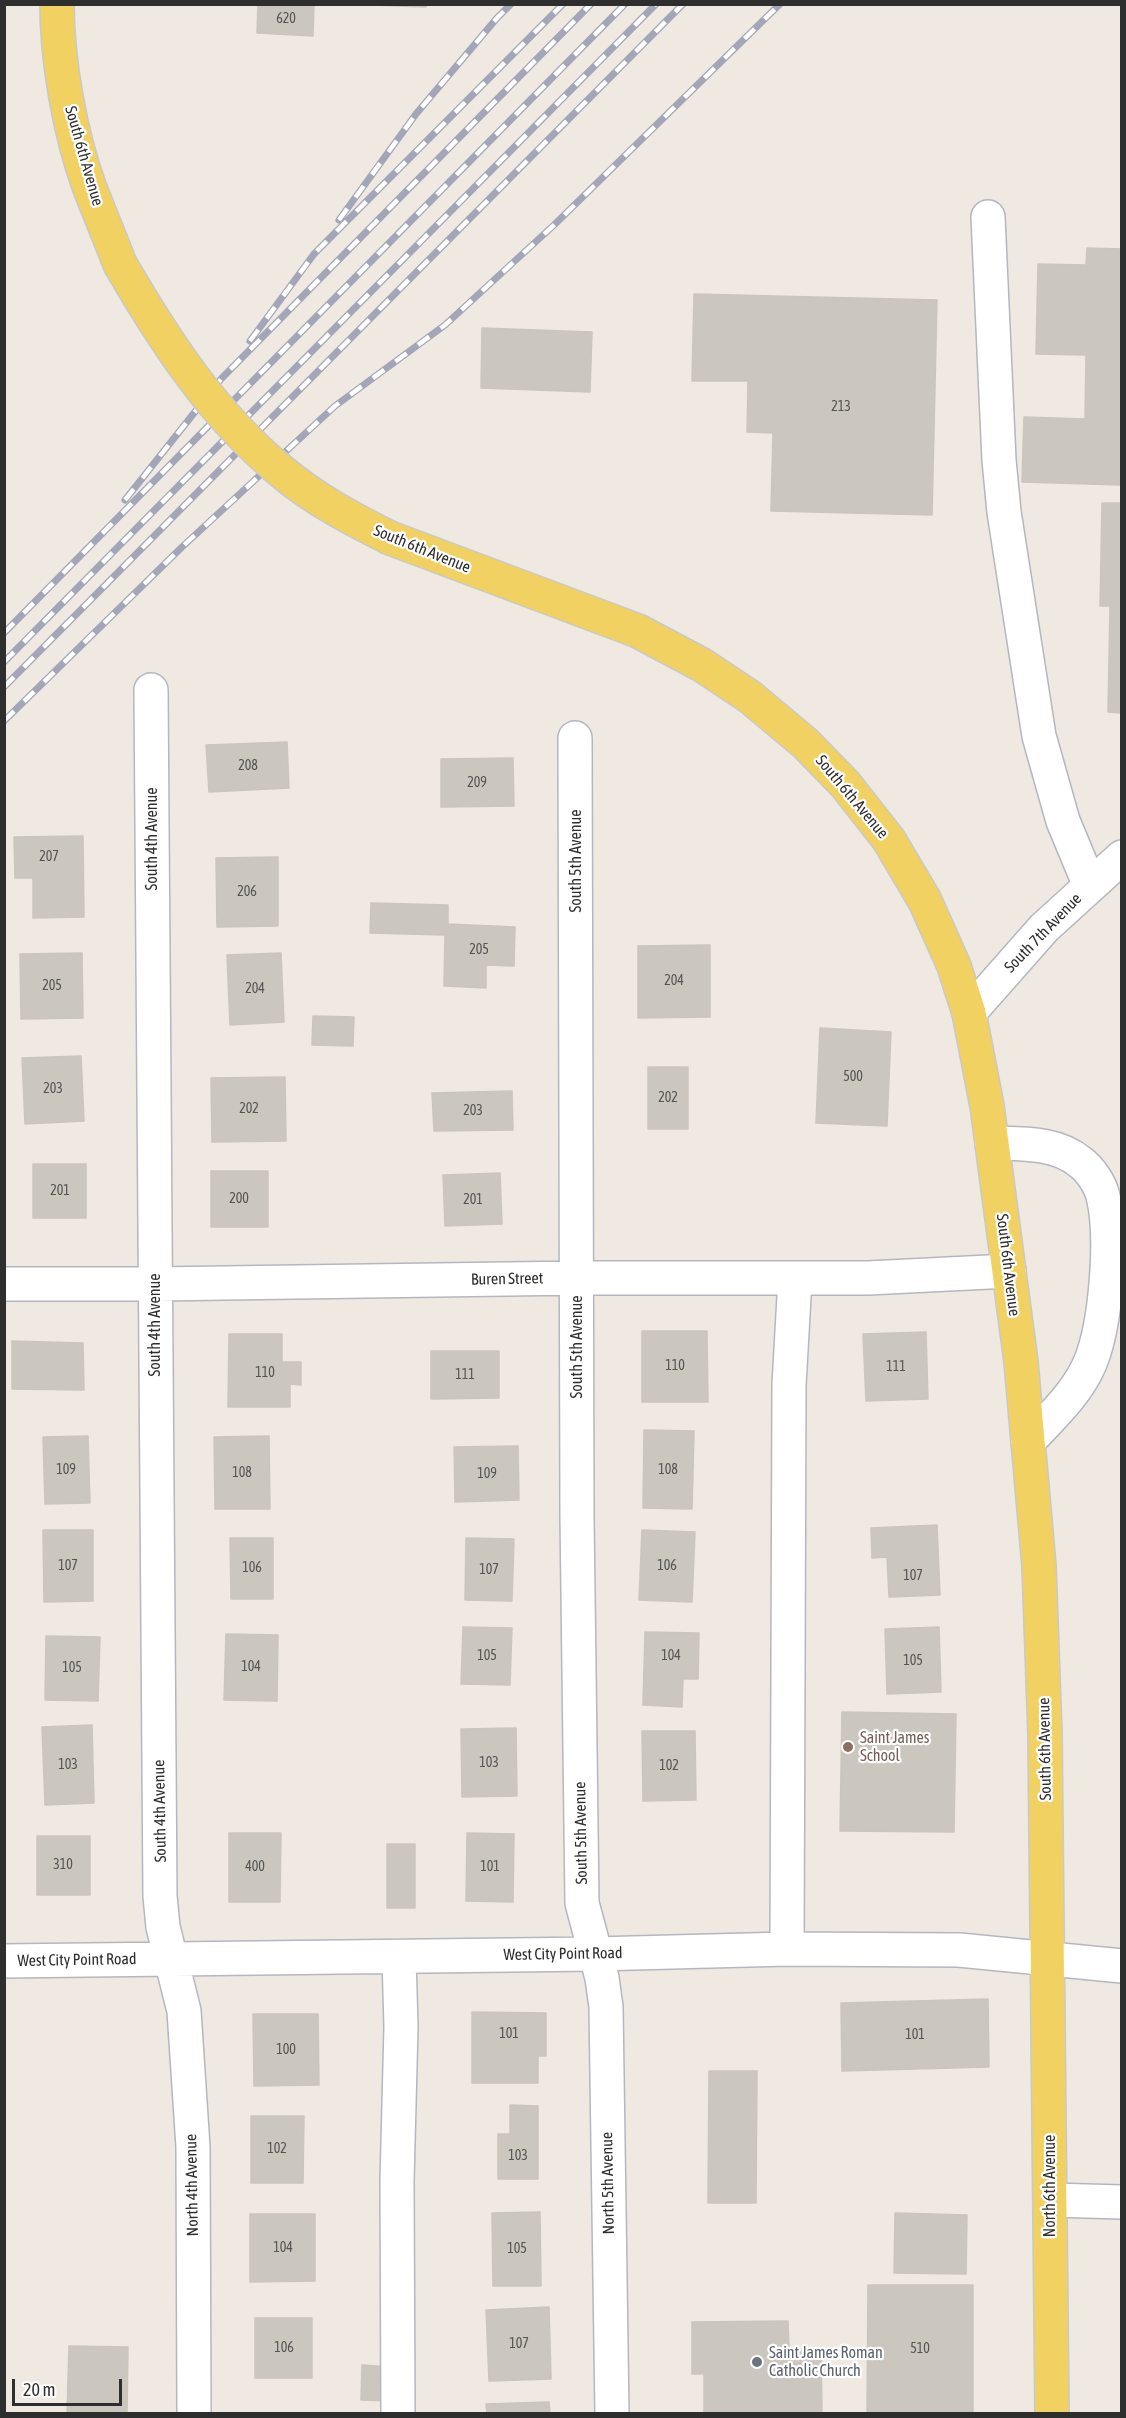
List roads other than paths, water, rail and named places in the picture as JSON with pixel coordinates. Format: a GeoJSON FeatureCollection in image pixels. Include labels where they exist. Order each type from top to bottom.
{"type":"FeatureCollection","features":[{"type":"Feature","properties":{"kind":"main road","name":"South 6th Avenue"},"geometry":{"type":"LineString","coordinates":[[57,4],[57,29],[69,107],[88,184],[120,264],[152,321],[175,355],[230,423],[281,472],[339,512],[390,537],[638,631],[702,665],[750,697],[805,743],[845,784],[889,840],[925,901],[954,966],[969,1013],[992,1143],[1021,1362],[1041,1600],[1049,1958]]}},
{"type":"Feature","properties":{"kind":"main road","name":"North 6th Avenue"},"geometry":{"type":"LineString","coordinates":[[1049,1958],[1052,2414]]}},
{"type":"Feature","properties":{"kind":"street"},"geometry":{"type":"LineString","coordinates":[[988,217],[999,460],[1004,512],[1039,736],[1063,821],[1090,886]]}},
{"type":"Feature","properties":{"kind":"street","name":"South 4th Avenue"},"geometry":{"type":"LineString","coordinates":[[151,690],[160,1896],[163,1927],[171,1958]]}},
{"type":"Feature","properties":{"kind":"street","name":"South 5th Avenue"},"geometry":{"type":"LineString","coordinates":[[575,738],[577,1516],[582,1903],[595,1954]]}},
{"type":"Feature","properties":{"kind":"street","name":"South 7th Avenue"},"geometry":{"type":"LineString","coordinates":[[969,1013],[1044,928],[1122,857]]}},
{"type":"Feature","properties":{"kind":"street"},"geometry":{"type":"LineString","coordinates":[[992,1143],[1042,1145],[1062,1151],[1081,1162],[1096,1181],[1102,1195],[1107,1233],[1105,1299],[1098,1340],[1090,1365],[1072,1394],[1028,1442]]}},
{"type":"Feature","properties":{"kind":"street","name":"Buren Street"},"geometry":{"type":"LineString","coordinates":[[4,1284],[578,1278],[795,1279],[1009,1271]]}},
{"type":"Feature","properties":{"kind":"street"},"geometry":{"type":"LineString","coordinates":[[787,1949],[789,1385],[795,1279]]}},
{"type":"Feature","properties":{"kind":"street","name":"West City Point Road"},"geometry":{"type":"LineString","coordinates":[[4,1961],[595,1954],[787,1949],[959,1950],[1122,1966]]}},
{"type":"Feature","properties":{"kind":"street","name":"North 5th Avenue"},"geometry":{"type":"LineString","coordinates":[[595,1954],[602,1978],[606,2007],[612,2414]]}},
{"type":"Feature","properties":{"kind":"street"},"geometry":{"type":"LineString","coordinates":[[398,2414],[397,2181],[401,2028],[399,1956]]}},
{"type":"Feature","properties":{"kind":"street","name":"North 4th Avenue"},"geometry":{"type":"LineString","coordinates":[[171,1958],[184,2011],[193,2147],[194,2414]]}},
{"type":"Feature","properties":{"kind":"street"},"geometry":{"type":"LineString","coordinates":[[1051,2200],[1122,2202]]}},
{"type":"Feature","properties":{"kind":"railway"},"geometry":{"type":"LineString","coordinates":[[339,220],[416,114],[511,4]]}},
{"type":"Feature","properties":{"kind":"railway"},"geometry":{"type":"LineString","coordinates":[[250,341],[314,254],[563,4]]}},
{"type":"Feature","properties":{"kind":"railway"},"geometry":{"type":"LineString","coordinates":[[125,500],[221,379],[591,4]]}},
{"type":"Feature","properties":{"kind":"railway"},"geometry":{"type":"LineString","coordinates":[[4,633],[625,4]]}},
{"type":"Feature","properties":{"kind":"railway"},"geometry":{"type":"LineString","coordinates":[[4,662],[656,4]]}},
{"type":"Feature","properties":{"kind":"railway"},"geometry":{"type":"LineString","coordinates":[[4,687],[683,4]]}},
{"type":"Feature","properties":{"kind":"railway"},"geometry":{"type":"LineString","coordinates":[[4,721],[181,548],[335,406],[445,325],[554,225],[780,4]]}},
{"type":"Feature","properties":{"kind":"place","name":"Saint James School"},"geometry":{"type":"Point","coordinates":[848,1747]}},
{"type":"Feature","properties":{"kind":"place","name":"Saint James Roman Catholic Church"},"geometry":{"type":"Point","coordinates":[757,2362]}}]}
